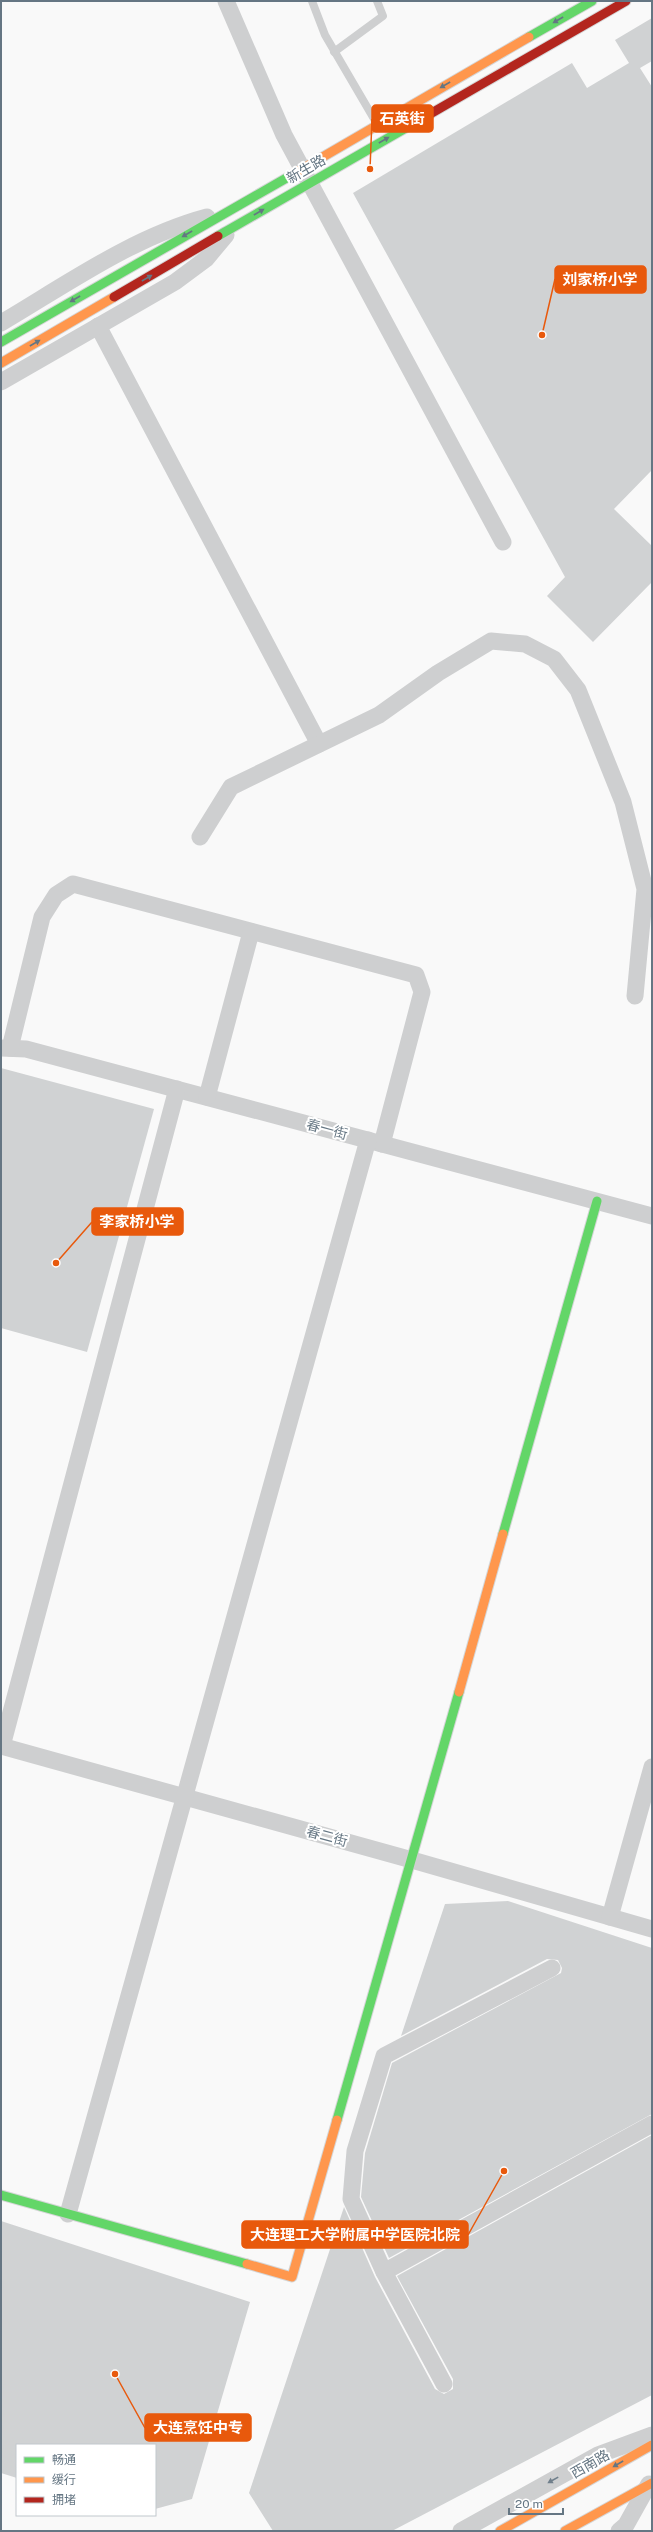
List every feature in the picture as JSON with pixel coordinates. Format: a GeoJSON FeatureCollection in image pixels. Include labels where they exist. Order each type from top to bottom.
{"type":"FeatureCollection","features":[{"type":"Feature","properties":{"kind":"main road","name":"新生路"},"geometry":{"type":"LineString","coordinates":[[1,363],[232,228],[377,125],[592,1]]}},
{"type":"Feature","properties":{"kind":"main road","name":"新生路"},"geometry":{"type":"LineString","coordinates":[[1,342],[225,213],[306,175],[626,1]]}},
{"type":"Feature","properties":{"kind":"main road"},"geometry":{"type":"LineString","coordinates":[[1,2195],[292,2277],[412,1860],[597,1201]]}},
{"type":"Feature","properties":{"kind":"main road","name":"西南路"},"geometry":{"type":"LineString","coordinates":[[500,2531],[652,2445]]}},
{"type":"Feature","properties":{"kind":"main road"},"geometry":{"type":"LineString","coordinates":[[565,2531],[651,2486]]}},
{"type":"Feature","properties":{"kind":"street"},"geometry":{"type":"LineString","coordinates":[[226,1],[284,135],[503,542]]}},
{"type":"Feature","properties":{"kind":"street"},"geometry":{"type":"LineString","coordinates":[[1,322],[145,239],[182,224],[225,213]]}},
{"type":"Feature","properties":{"kind":"street"},"geometry":{"type":"LineString","coordinates":[[1,382],[181,277],[206,259],[232,228]]}},
{"type":"Feature","properties":{"kind":"street"},"geometry":{"type":"LineString","coordinates":[[98,326],[319,744]]}},
{"type":"Feature","properties":{"kind":"street"},"geometry":{"type":"LineString","coordinates":[[200,837],[231,787],[379,715],[438,673],[491,641],[525,644],[554,659],[578,690],[624,802],[645,889],[635,996]]}},
{"type":"Feature","properties":{"kind":"street"},"geometry":{"type":"LineString","coordinates":[[6,1048],[42,917],[56,895],[73,884],[416,975],[422,992],[375,1142],[186,1797],[68,2214]]}},
{"type":"Feature","properties":{"kind":"street"},"geometry":{"type":"LineString","coordinates":[[207,1098],[251,932]]}},
{"type":"Feature","properties":{"kind":"street","name":"春一街"},"geometry":{"type":"LineString","coordinates":[[6,1048],[26,1049],[652,1216]]}},
{"type":"Feature","properties":{"kind":"street"},"geometry":{"type":"LineString","coordinates":[[1,1746],[178,1089]]}},
{"type":"Feature","properties":{"kind":"street","name":"春二街"},"geometry":{"type":"LineString","coordinates":[[1,1746],[412,1860],[652,1929]]}},
{"type":"Feature","properties":{"kind":"street"},"geometry":{"type":"LineString","coordinates":[[610,1917],[652,1767]]}},
{"type":"Feature","properties":{"kind":"street"},"geometry":{"type":"LineString","coordinates":[[444,2384],[384,2272],[351,2199],[356,2151],[384,2056],[552,1968]]}},
{"type":"Feature","properties":{"kind":"street"},"geometry":{"type":"LineString","coordinates":[[384,2272],[652,2124]]}},
{"type":"Feature","properties":{"kind":"street"},"geometry":{"type":"LineString","coordinates":[[461,2531],[598,2455],[652,2435]]}},
{"type":"Feature","properties":{"kind":"street"},"geometry":{"type":"LineString","coordinates":[[620,2531],[626,2525],[651,2486]]}},
{"type":"Feature","properties":{"kind":"lane"},"geometry":{"type":"LineString","coordinates":[[312,1],[334,52],[377,125]]}},
{"type":"Feature","properties":{"kind":"lane"},"geometry":{"type":"LineString","coordinates":[[334,52],[383,16],[377,1]]}},
{"type":"Feature","properties":{"kind":"building"},"geometry":{"type":"Polygon","coordinates":[[[652,18],[652,61],[640,68],[652,87],[652,470],[614,509],[652,546],[652,582],[593,642],[547,596],[565,577],[353,193],[572,63],[587,88],[629,63],[615,40],[652,18]]]}},
{"type":"Feature","properties":{"kind":"building"},"geometry":{"type":"Polygon","coordinates":[[[1,1068],[154,1109],[87,1352],[1,1328],[1,1068]]]}},
{"type":"Feature","properties":{"kind":"building"},"geometry":{"type":"Polygon","coordinates":[[[508,1901],[652,1948],[652,2114],[389,2258],[361,2197],[365,2153],[392,2063],[561,1973],[562,1968],[558,1960],[547,1959],[401,2036],[445,1904],[508,1901]]]}},
{"type":"Feature","properties":{"kind":"building"},"geometry":{"type":"Polygon","coordinates":[[[652,2135],[652,2395],[392,2531],[273,2531],[249,2493],[344,2207],[375,2277],[435,2389],[444,2394],[453,2389],[453,2379],[397,2276],[652,2135]]]}},
{"type":"Feature","properties":{"kind":"building"},"geometry":{"type":"Polygon","coordinates":[[[1,2221],[250,2302],[192,2499],[156,2509],[156,2444],[16,2444],[16,2478],[1,2473],[1,2221]]]}},
{"type":"Feature","properties":{"kind":"traffic: fast"},"geometry":{"type":"LineString","coordinates":[[529,37],[592,1]]}},
{"type":"Feature","properties":{"kind":"traffic: fast"},"geometry":{"type":"LineString","coordinates":[[218,236],[430,114]]}},
{"type":"Feature","properties":{"kind":"traffic: fast"},"geometry":{"type":"LineString","coordinates":[[1,342],[290,176]]}},
{"type":"Feature","properties":{"kind":"traffic: fast"},"geometry":{"type":"LineString","coordinates":[[503,1534],[597,1201]]}},
{"type":"Feature","properties":{"kind":"traffic: fast"},"geometry":{"type":"LineString","coordinates":[[337,2120],[459,1692]]}},
{"type":"Feature","properties":{"kind":"traffic: fast"},"geometry":{"type":"LineString","coordinates":[[1,2195],[247,2264]]}},
{"type":"Feature","properties":{"kind":"traffic: slow"},"geometry":{"type":"LineString","coordinates":[[290,176],[529,37]]}},
{"type":"Feature","properties":{"kind":"traffic: slow"},"geometry":{"type":"LineString","coordinates":[[1,363],[114,297]]}},
{"type":"Feature","properties":{"kind":"traffic: slow"},"geometry":{"type":"LineString","coordinates":[[459,1692],[503,1534]]}},
{"type":"Feature","properties":{"kind":"traffic: slow"},"geometry":{"type":"LineString","coordinates":[[247,2264],[292,2277],[337,2120]]}},
{"type":"Feature","properties":{"kind":"traffic: slow"},"geometry":{"type":"LineString","coordinates":[[500,2531],[652,2445]]}},
{"type":"Feature","properties":{"kind":"traffic: slow"},"geometry":{"type":"LineString","coordinates":[[565,2531],[652,2483]]}},
{"type":"Feature","properties":{"kind":"traffic: jam"},"geometry":{"type":"LineString","coordinates":[[430,114],[626,1]]}},
{"type":"Feature","properties":{"kind":"traffic: jam"},"geometry":{"type":"LineString","coordinates":[[114,297],[218,236]]}},
{"type":"Feature","properties":{"kind":"place","name":"石英街"},"geometry":{"type":"Point","coordinates":[370,169]}},
{"type":"Feature","properties":{"kind":"place","name":"刘家桥小学"},"geometry":{"type":"Point","coordinates":[542,335]}},
{"type":"Feature","properties":{"kind":"place","name":"李家桥小学"},"geometry":{"type":"Point","coordinates":[56,1263]}},
{"type":"Feature","properties":{"kind":"place","name":"大连理工大学附属中学医院北院"},"geometry":{"type":"Point","coordinates":[504,2171]}},
{"type":"Feature","properties":{"kind":"place","name":"大连烹饪中专"},"geometry":{"type":"Point","coordinates":[115,2374]}}]}
